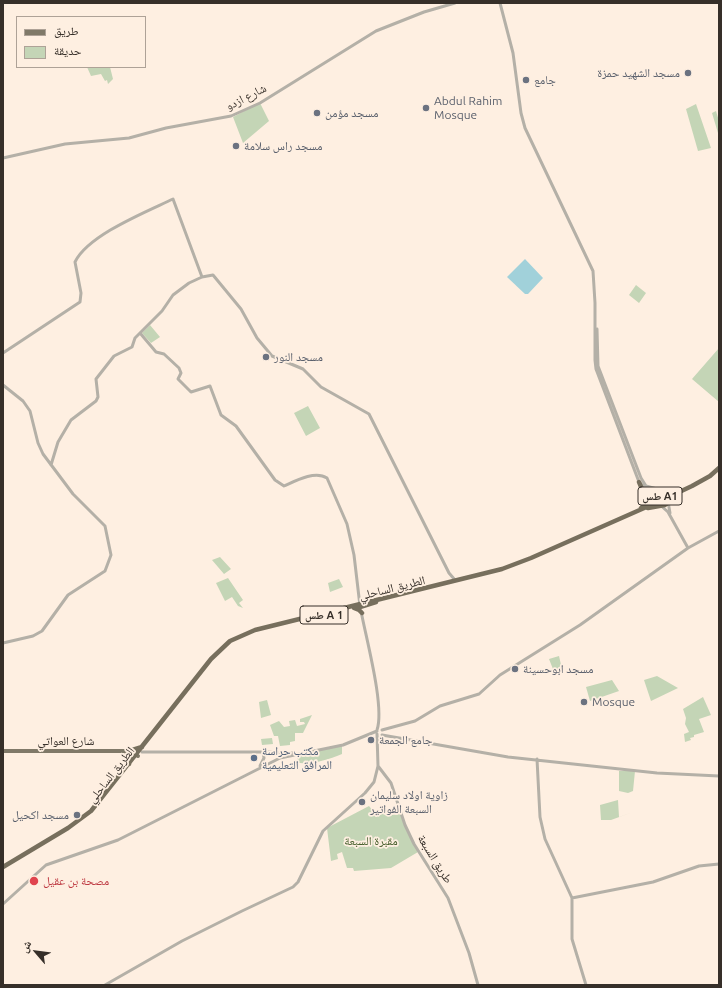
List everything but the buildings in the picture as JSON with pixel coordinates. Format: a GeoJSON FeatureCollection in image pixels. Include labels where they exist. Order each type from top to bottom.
{"type":"FeatureCollection","features":[{"type":"Feature","properties":{"kind":"highway","name":"طس A1"},"geometry":{"type":"LineString","coordinates":[[667,503],[702,481],[719,468]]}},
{"type":"Feature","properties":{"kind":"highway"},"geometry":{"type":"LineString","coordinates":[[662,493],[667,503],[708,480],[719,472]]}},
{"type":"Feature","properties":{"kind":"highway"},"geometry":{"type":"LineString","coordinates":[[633,513],[646,502],[639,482]]}},
{"type":"Feature","properties":{"kind":"highway","name":"طس A1"},"geometry":{"type":"LineString","coordinates":[[602,526],[651,505],[662,493]]}},
{"type":"Feature","properties":{"kind":"highway","name":"الطريق الساحلي"},"geometry":{"type":"LineString","coordinates":[[3,868],[88,817],[100,805],[211,659],[230,642],[255,630],[353,607],[361,603],[368,603],[511,568],[655,506],[667,503]]}},
{"type":"Feature","properties":{"kind":"highway","name":"الطريق الساحلي"},"geometry":{"type":"LineString","coordinates":[[432,587],[511,566],[602,526]]}},
{"type":"Feature","properties":{"kind":"highway"},"geometry":{"type":"LineString","coordinates":[[353,607],[362,613],[368,603]]}},
{"type":"Feature","properties":{"kind":"highway","name":"الطريق الساحلي"},"geometry":{"type":"LineString","coordinates":[[3,868],[89,814],[129,765],[143,751],[214,659],[228,646],[241,637],[313,616]]}},
{"type":"Feature","properties":{"kind":"highway"},"geometry":{"type":"LineString","coordinates":[[129,765],[131,758],[128,752],[137,750],[145,744]]}},
{"type":"Feature","properties":{"kind":"main road","name":"شارع العواتي"},"geometry":{"type":"LineString","coordinates":[[3,752],[128,752]]}},
{"type":"Feature","properties":{"kind":"main road"},"geometry":{"type":"LineString","coordinates":[[128,752],[137,757]]}},
{"type":"Feature","properties":{"kind":"street","name":"شارع ازدو"},"geometry":{"type":"LineString","coordinates":[[3,158],[65,144],[129,138],[166,128],[231,116],[260,103],[376,31],[424,12],[455,3]]}},
{"type":"Feature","properties":{"kind":"street"},"geometry":{"type":"LineString","coordinates":[[500,3],[513,53],[524,123],[590,263],[593,274],[595,303],[595,366],[639,482],[645,488],[656,491],[657,502],[667,503]]}},
{"type":"Feature","properties":{"kind":"street"},"geometry":{"type":"LineString","coordinates":[[3,353],[80,302],[82,297],[75,262],[86,247],[132,218],[173,199],[202,277]]}},
{"type":"Feature","properties":{"kind":"street"},"geometry":{"type":"LineString","coordinates":[[51,464],[58,442],[71,420],[90,408],[98,399],[96,381],[99,374],[114,356],[132,347],[134,340],[162,311],[175,293],[189,283],[202,277],[212,275],[242,309],[257,338],[272,356],[303,369],[321,387],[368,414],[450,576],[456,580]]}},
{"type":"Feature","properties":{"kind":"street"},"geometry":{"type":"LineString","coordinates":[[595,303],[597,307],[597,359],[599,368],[642,481],[647,487],[668,497],[667,503],[688,548]]}},
{"type":"Feature","properties":{"kind":"street"},"geometry":{"type":"LineString","coordinates":[[105,985],[188,938],[293,887],[298,882],[321,832],[370,789],[377,776],[380,732],[377,696],[362,613],[354,555],[347,524],[327,478],[323,476],[310,477],[284,486],[280,484],[271,475],[236,426],[221,415],[210,386],[191,392],[178,379],[181,373],[179,368],[163,354],[156,352],[140,333]]}},
{"type":"Feature","properties":{"kind":"street"},"geometry":{"type":"LineString","coordinates":[[3,385],[28,407],[32,416],[40,448],[81,504],[105,526],[111,550],[109,564],[101,575],[68,595],[45,628],[39,633],[3,643]]}},
{"type":"Feature","properties":{"kind":"street"},"geometry":{"type":"LineString","coordinates":[[3,904],[44,866],[118,840],[263,765],[284,756],[335,747],[395,726],[418,720],[444,705],[479,694],[500,675],[580,625],[688,548],[719,531]]}},
{"type":"Feature","properties":{"kind":"street"},"geometry":{"type":"LineString","coordinates":[[685,543],[690,545],[695,544]]}},
{"type":"Feature","properties":{"kind":"street"},"geometry":{"type":"LineString","coordinates":[[682,552],[685,547],[685,543]]}},
{"type":"Feature","properties":{"kind":"street"},"geometry":{"type":"LineString","coordinates":[[447,582],[450,576]]}},
{"type":"Feature","properties":{"kind":"street"},"geometry":{"type":"LineString","coordinates":[[380,732],[393,736],[487,754],[663,774],[719,776]]}},
{"type":"Feature","properties":{"kind":"street"},"geometry":{"type":"LineString","coordinates":[[143,751],[300,753]]}},
{"type":"Feature","properties":{"kind":"street"},"geometry":{"type":"LineString","coordinates":[[263,765],[265,752]]}},
{"type":"Feature","properties":{"kind":"street"},"geometry":{"type":"LineString","coordinates":[[259,767],[264,758],[265,752]]}},
{"type":"Feature","properties":{"kind":"street"},"geometry":{"type":"LineString","coordinates":[[537,759],[539,780],[538,804],[543,832],[572,898],[572,939],[586,985]]}},
{"type":"Feature","properties":{"kind":"street","name":"طريق السبعة"},"geometry":{"type":"LineString","coordinates":[[378,766],[391,783],[410,836],[448,898],[469,953],[478,985]]}},
{"type":"Feature","properties":{"kind":"street"},"geometry":{"type":"LineString","coordinates":[[572,898],[653,882],[699,866],[719,864]]}},
{"type":"Feature","properties":{"kind":"green space"},"geometry":{"type":"Polygon","coordinates":[[[87,68],[110,68],[113,79],[108,84],[107,80],[105,81],[101,74],[91,76],[87,68]]]}},
{"type":"Feature","properties":{"kind":"green space"},"geometry":{"type":"Polygon","coordinates":[[[260,103],[269,121],[243,143],[233,117],[260,103]]]}},
{"type":"Feature","properties":{"kind":"green space"},"geometry":{"type":"Polygon","coordinates":[[[696,104],[711,148],[698,151],[686,109],[696,104]]]}},
{"type":"Feature","properties":{"kind":"green space"},"geometry":{"type":"Polygon","coordinates":[[[716,111],[719,121],[718,133],[712,113],[716,111]]]}},
{"type":"Feature","properties":{"kind":"green space"},"geometry":{"type":"Polygon","coordinates":[[[636,285],[646,293],[639,303],[629,295],[636,285]]]}},
{"type":"Feature","properties":{"kind":"green space"},"geometry":{"type":"Polygon","coordinates":[[[150,325],[160,337],[151,343],[142,333],[150,325]]]}},
{"type":"Feature","properties":{"kind":"green space"},"geometry":{"type":"Polygon","coordinates":[[[719,348],[719,402],[692,379],[719,348]]]}},
{"type":"Feature","properties":{"kind":"green space"},"geometry":{"type":"Polygon","coordinates":[[[308,406],[320,428],[306,436],[294,413],[308,406]]]}},
{"type":"Feature","properties":{"kind":"green space"},"geometry":{"type":"Polygon","coordinates":[[[220,557],[231,569],[224,574],[212,560],[220,557]]]}},
{"type":"Feature","properties":{"kind":"green space"},"geometry":{"type":"Polygon","coordinates":[[[228,578],[243,600],[239,603],[243,608],[238,606],[232,597],[225,601],[216,583],[228,578]]]}},
{"type":"Feature","properties":{"kind":"green space"},"geometry":{"type":"Polygon","coordinates":[[[339,579],[343,587],[330,592],[328,583],[339,579]]]}},
{"type":"Feature","properties":{"kind":"green space"},"geometry":{"type":"Polygon","coordinates":[[[559,656],[562,669],[553,669],[549,659],[559,656]]]}},
{"type":"Feature","properties":{"kind":"green space"},"geometry":{"type":"Polygon","coordinates":[[[657,676],[678,688],[651,701],[644,680],[657,676]]]}},
{"type":"Feature","properties":{"kind":"green space"},"geometry":{"type":"Polygon","coordinates":[[[612,680],[619,691],[590,701],[586,687],[612,680]]]}},
{"type":"Feature","properties":{"kind":"green space"},"geometry":{"type":"Polygon","coordinates":[[[703,697],[711,715],[699,719],[704,732],[694,735],[694,737],[690,738],[691,740],[685,742],[684,734],[689,732],[685,724],[686,718],[683,709],[703,697]]]}},
{"type":"Feature","properties":{"kind":"green space"},"geometry":{"type":"Polygon","coordinates":[[[267,700],[271,715],[261,718],[259,702],[267,700]]]}},
{"type":"Feature","properties":{"kind":"green space"},"geometry":{"type":"Polygon","coordinates":[[[312,715],[303,733],[295,733],[295,741],[290,742],[290,745],[280,746],[278,736],[274,736],[270,725],[279,721],[284,727],[290,726],[289,721],[295,720],[297,726],[305,724],[304,722],[300,722],[300,719],[312,715]]]}},
{"type":"Feature","properties":{"kind":"green space"},"geometry":{"type":"Polygon","coordinates":[[[272,738],[273,744],[262,745],[261,739],[272,738]]]}},
{"type":"Feature","properties":{"kind":"green space"},"geometry":{"type":"Polygon","coordinates":[[[342,746],[342,754],[326,760],[298,763],[297,755],[342,746]]]}},
{"type":"Feature","properties":{"kind":"green space"},"geometry":{"type":"Polygon","coordinates":[[[619,771],[635,771],[633,791],[628,793],[619,791],[619,771]]]}},
{"type":"Feature","properties":{"kind":"green space"},"geometry":{"type":"Polygon","coordinates":[[[618,800],[619,817],[633,812],[611,820],[601,820],[600,805],[618,800]]]}},
{"type":"Feature","properties":{"kind":"green space","name":"مقبرة السبعة"},"geometry":{"type":"Polygon","coordinates":[[[369,806],[375,811],[382,813],[399,810],[418,852],[391,868],[354,871],[353,868],[347,868],[342,852],[337,854],[338,859],[331,861],[327,828],[369,806]]]}},
{"type":"Feature","properties":{"kind":"water"},"geometry":{"type":"Polygon","coordinates":[[[525,259],[543,278],[528,294],[525,294],[507,277],[525,259]]]}},
{"type":"Feature","properties":{"kind":"place","name":"مسجد الشهيد حمزة"},"geometry":{"type":"Point","coordinates":[688,73]}},
{"type":"Feature","properties":{"kind":"place","name":"جامع"},"geometry":{"type":"Point","coordinates":[526,80]}},
{"type":"Feature","properties":{"kind":"place","name":"Abdul Rahim Mosque"},"geometry":{"type":"Point","coordinates":[426,108]}},
{"type":"Feature","properties":{"kind":"place","name":"مسجد مؤمن"},"geometry":{"type":"Point","coordinates":[317,113]}},
{"type":"Feature","properties":{"kind":"place","name":"مسجد راس سلامة"},"geometry":{"type":"Point","coordinates":[236,146]}},
{"type":"Feature","properties":{"kind":"place","name":"مسجد النور"},"geometry":{"type":"Point","coordinates":[266,357]}},
{"type":"Feature","properties":{"kind":"place","name":"مسجد ابوحسينة"},"geometry":{"type":"Point","coordinates":[515,669]}},
{"type":"Feature","properties":{"kind":"place","name":"Mosque"},"geometry":{"type":"Point","coordinates":[584,702]}},
{"type":"Feature","properties":{"kind":"place","name":"جامع الجمعة"},"geometry":{"type":"Point","coordinates":[371,740]}},
{"type":"Feature","properties":{"kind":"place","name":"مكتب حراسة المرافق التعليمية"},"geometry":{"type":"Point","coordinates":[254,758]}},
{"type":"Feature","properties":{"kind":"place","name":"زاوية اولاد سليمان السبعة الفواتير"},"geometry":{"type":"Point","coordinates":[362,802]}},
{"type":"Feature","properties":{"kind":"place","name":"مسجد اكحيل"},"geometry":{"type":"Point","coordinates":[77,815]}},
{"type":"Feature","properties":{"kind":"place","name":"مصحة بن عقيل"},"geometry":{"type":"Point","coordinates":[34,881]}}]}
